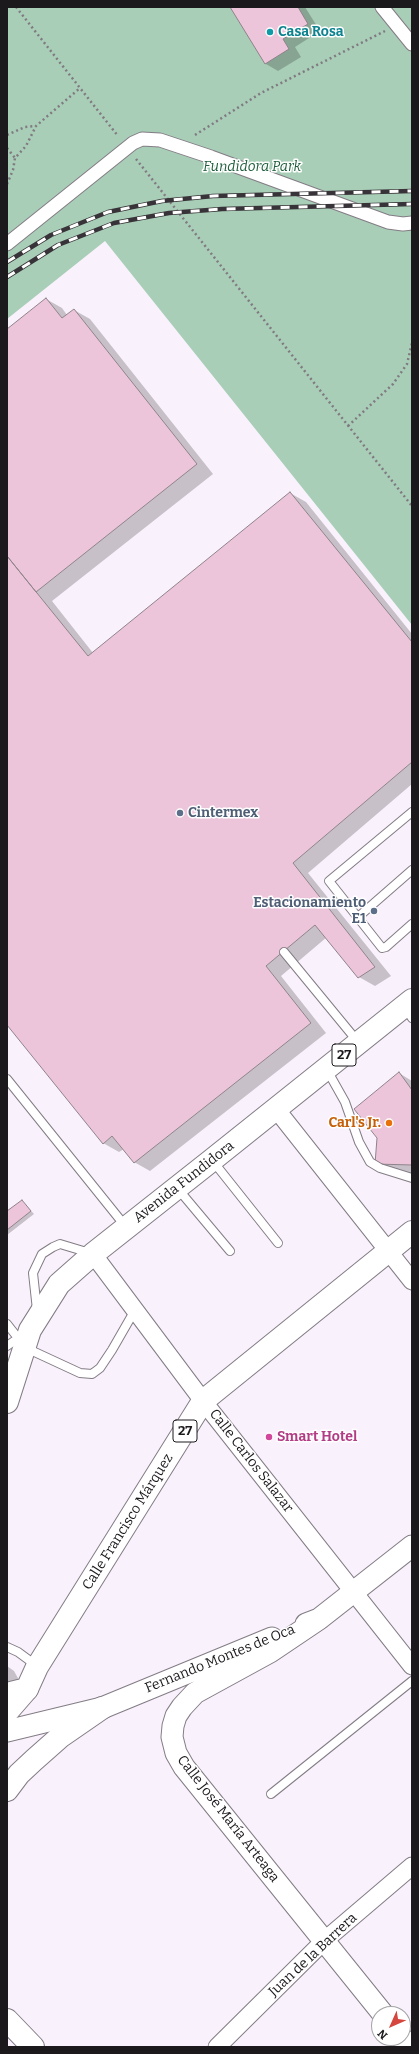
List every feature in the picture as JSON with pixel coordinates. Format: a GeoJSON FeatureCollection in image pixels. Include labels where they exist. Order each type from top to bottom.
{"type":"FeatureCollection","features":[{"type":"Feature","properties":{"kind":"main road","name":"Avenida Fundidora"},"geometry":{"type":"LineString","coordinates":[[7,1402],[21,1336],[59,1284],[93,1254],[358,1043],[409,1008]]}},
{"type":"Feature","properties":{"kind":"main road","name":"Calle Francisco Márquez"},"geometry":{"type":"LineString","coordinates":[[17,1692],[37,1667],[203,1401],[412,1232]]}},
{"type":"Feature","properties":{"kind":"main road","name":"27"},"geometry":{"type":"LineString","coordinates":[[7,1712],[17,1692]]}},
{"type":"Feature","properties":{"kind":"main road"},"geometry":{"type":"LineString","coordinates":[[7,1790],[19,1774],[60,1737],[102,1708]]}},
{"type":"Feature","properties":{"kind":"main road"},"geometry":{"type":"LineString","coordinates":[[7,2020],[33,2047]]}},
{"type":"Feature","properties":{"kind":"street"},"geometry":{"type":"LineString","coordinates":[[382,7],[412,44]]}},
{"type":"Feature","properties":{"kind":"street"},"geometry":{"type":"LineString","coordinates":[[7,244],[133,142],[142,139],[160,140],[211,157],[388,222],[403,224],[412,223]]}},
{"type":"Feature","properties":{"kind":"street"},"geometry":{"type":"LineString","coordinates":[[276,1109],[412,1281]]}},
{"type":"Feature","properties":{"kind":"street","name":"Calle Carlos Salazar"},"geometry":{"type":"LineString","coordinates":[[93,1254],[203,1401],[412,1666]]}},
{"type":"Feature","properties":{"kind":"street","name":"Fernando Montes de Oca"},"geometry":{"type":"LineString","coordinates":[[7,1731],[102,1708],[319,1619],[412,1546]]}},
{"type":"Feature","properties":{"kind":"street","name":"Calle José María Arteaga"},"geometry":{"type":"LineString","coordinates":[[319,1619],[270,1652],[195,1693],[176,1716],[172,1737],[176,1753],[184,1766],[377,2006]]}},
{"type":"Feature","properties":{"kind":"street","name":"Juan de la Barrera"},"geometry":{"type":"LineString","coordinates":[[217,2047],[324,1941],[412,1866]]}},
{"type":"Feature","properties":{"kind":"lane"},"geometry":{"type":"LineString","coordinates":[[412,812],[329,881],[382,948],[386,947],[412,924]]}},
{"type":"Feature","properties":{"kind":"lane"},"geometry":{"type":"LineString","coordinates":[[357,918],[412,870]]}},
{"type":"Feature","properties":{"kind":"lane"},"geometry":{"type":"LineString","coordinates":[[284,952],[358,1043]]}},
{"type":"Feature","properties":{"kind":"lane"},"geometry":{"type":"LineString","coordinates":[[327,1069],[345,1102],[359,1142],[370,1162],[380,1168],[412,1178]]}},
{"type":"Feature","properties":{"kind":"lane"},"geometry":{"type":"LineString","coordinates":[[7,1079],[126,1228]]}},
{"type":"Feature","properties":{"kind":"lane"},"geometry":{"type":"LineString","coordinates":[[212,1160],[278,1243]]}},
{"type":"Feature","properties":{"kind":"lane"},"geometry":{"type":"LineString","coordinates":[[177,1188],[230,1251]]}},
{"type":"Feature","properties":{"kind":"lane"},"geometry":{"type":"LineString","coordinates":[[21,1336],[33,1273],[42,1254],[52,1247],[60,1244],[93,1254]]}},
{"type":"Feature","properties":{"kind":"lane"},"geometry":{"type":"LineString","coordinates":[[7,1324],[21,1336],[80,1373],[92,1374],[100,1368],[135,1310]]}},
{"type":"Feature","properties":{"kind":"lane"},"geometry":{"type":"LineString","coordinates":[[7,1647],[18,1652],[37,1667]]}},
{"type":"Feature","properties":{"kind":"lane"},"geometry":{"type":"LineString","coordinates":[[272,1794],[412,1681]]}},
{"type":"Feature","properties":{"kind":"path"},"geometry":{"type":"LineString","coordinates":[[16,7],[412,506]]}},
{"type":"Feature","properties":{"kind":"path"},"geometry":{"type":"LineString","coordinates":[[188,136],[195,135],[281,82],[397,25]]}},
{"type":"Feature","properties":{"kind":"path"},"geometry":{"type":"LineString","coordinates":[[7,184],[13,170],[15,158],[26,146],[36,126],[80,88]]}},
{"type":"Feature","properties":{"kind":"path"},"geometry":{"type":"LineString","coordinates":[[7,136],[25,127],[36,126]]}},
{"type":"Feature","properties":{"kind":"path"},"geometry":{"type":"LineString","coordinates":[[7,148],[15,158]]}},
{"type":"Feature","properties":{"kind":"path"},"geometry":{"type":"LineString","coordinates":[[348,426],[393,384],[407,364],[412,343]]}},
{"type":"Feature","properties":{"kind":"green space","name":"Fundidora Park"},"geometry":{"type":"Polygon","coordinates":[[[7,7],[412,7],[412,625],[105,241],[7,319],[7,7]]]}},
{"type":"Feature","properties":{"kind":"building","name":"Casa Rosa"},"geometry":{"type":"Polygon","coordinates":[[[230,7],[298,7],[308,24],[283,39],[289,49],[265,64],[230,7]]]}},
{"type":"Feature","properties":{"kind":"building"},"geometry":{"type":"Polygon","coordinates":[[[46,298],[62,318],[74,309],[197,464],[36,592],[7,556],[7,329],[46,298]]]}},
{"type":"Feature","properties":{"kind":"building","name":"Cintermex"},"geometry":{"type":"Polygon","coordinates":[[[290,492],[412,642],[412,762],[293,863],[375,967],[358,978],[315,925],[266,966],[311,1023],[134,1163],[112,1136],[103,1144],[7,1025],[7,556],[88,656],[290,492]]]}},
{"type":"Feature","properties":{"kind":"building","name":"Carl's Jr."},"geometry":{"type":"Polygon","coordinates":[[[399,1072],[412,1090],[412,1165],[375,1164],[377,1138],[354,1109],[399,1072]]]}},
{"type":"Feature","properties":{"kind":"building"},"geometry":{"type":"Polygon","coordinates":[[[22,1200],[31,1211],[7,1230],[7,1211],[22,1200]]]}},
{"type":"Feature","properties":{"kind":"railway"},"geometry":{"type":"LineString","coordinates":[[7,262],[51,235],[108,212],[162,201],[213,196],[412,191]]}},
{"type":"Feature","properties":{"kind":"railway"},"geometry":{"type":"LineString","coordinates":[[7,277],[58,245],[114,223],[169,213],[222,209],[412,204]]}},
{"type":"Feature","properties":{"kind":"place","name":"Casa Rosa"},"geometry":{"type":"Point","coordinates":[270,32]}},
{"type":"Feature","properties":{"kind":"place","name":"Cintermex"},"geometry":{"type":"Point","coordinates":[180,813]}},
{"type":"Feature","properties":{"kind":"place","name":"Estacionamiento E1"},"geometry":{"type":"Point","coordinates":[374,911]}},
{"type":"Feature","properties":{"kind":"place","name":"Carl's Jr."},"geometry":{"type":"Point","coordinates":[389,1123]}},
{"type":"Feature","properties":{"kind":"place","name":"Smart Hotel"},"geometry":{"type":"Point","coordinates":[269,1437]}}]}
